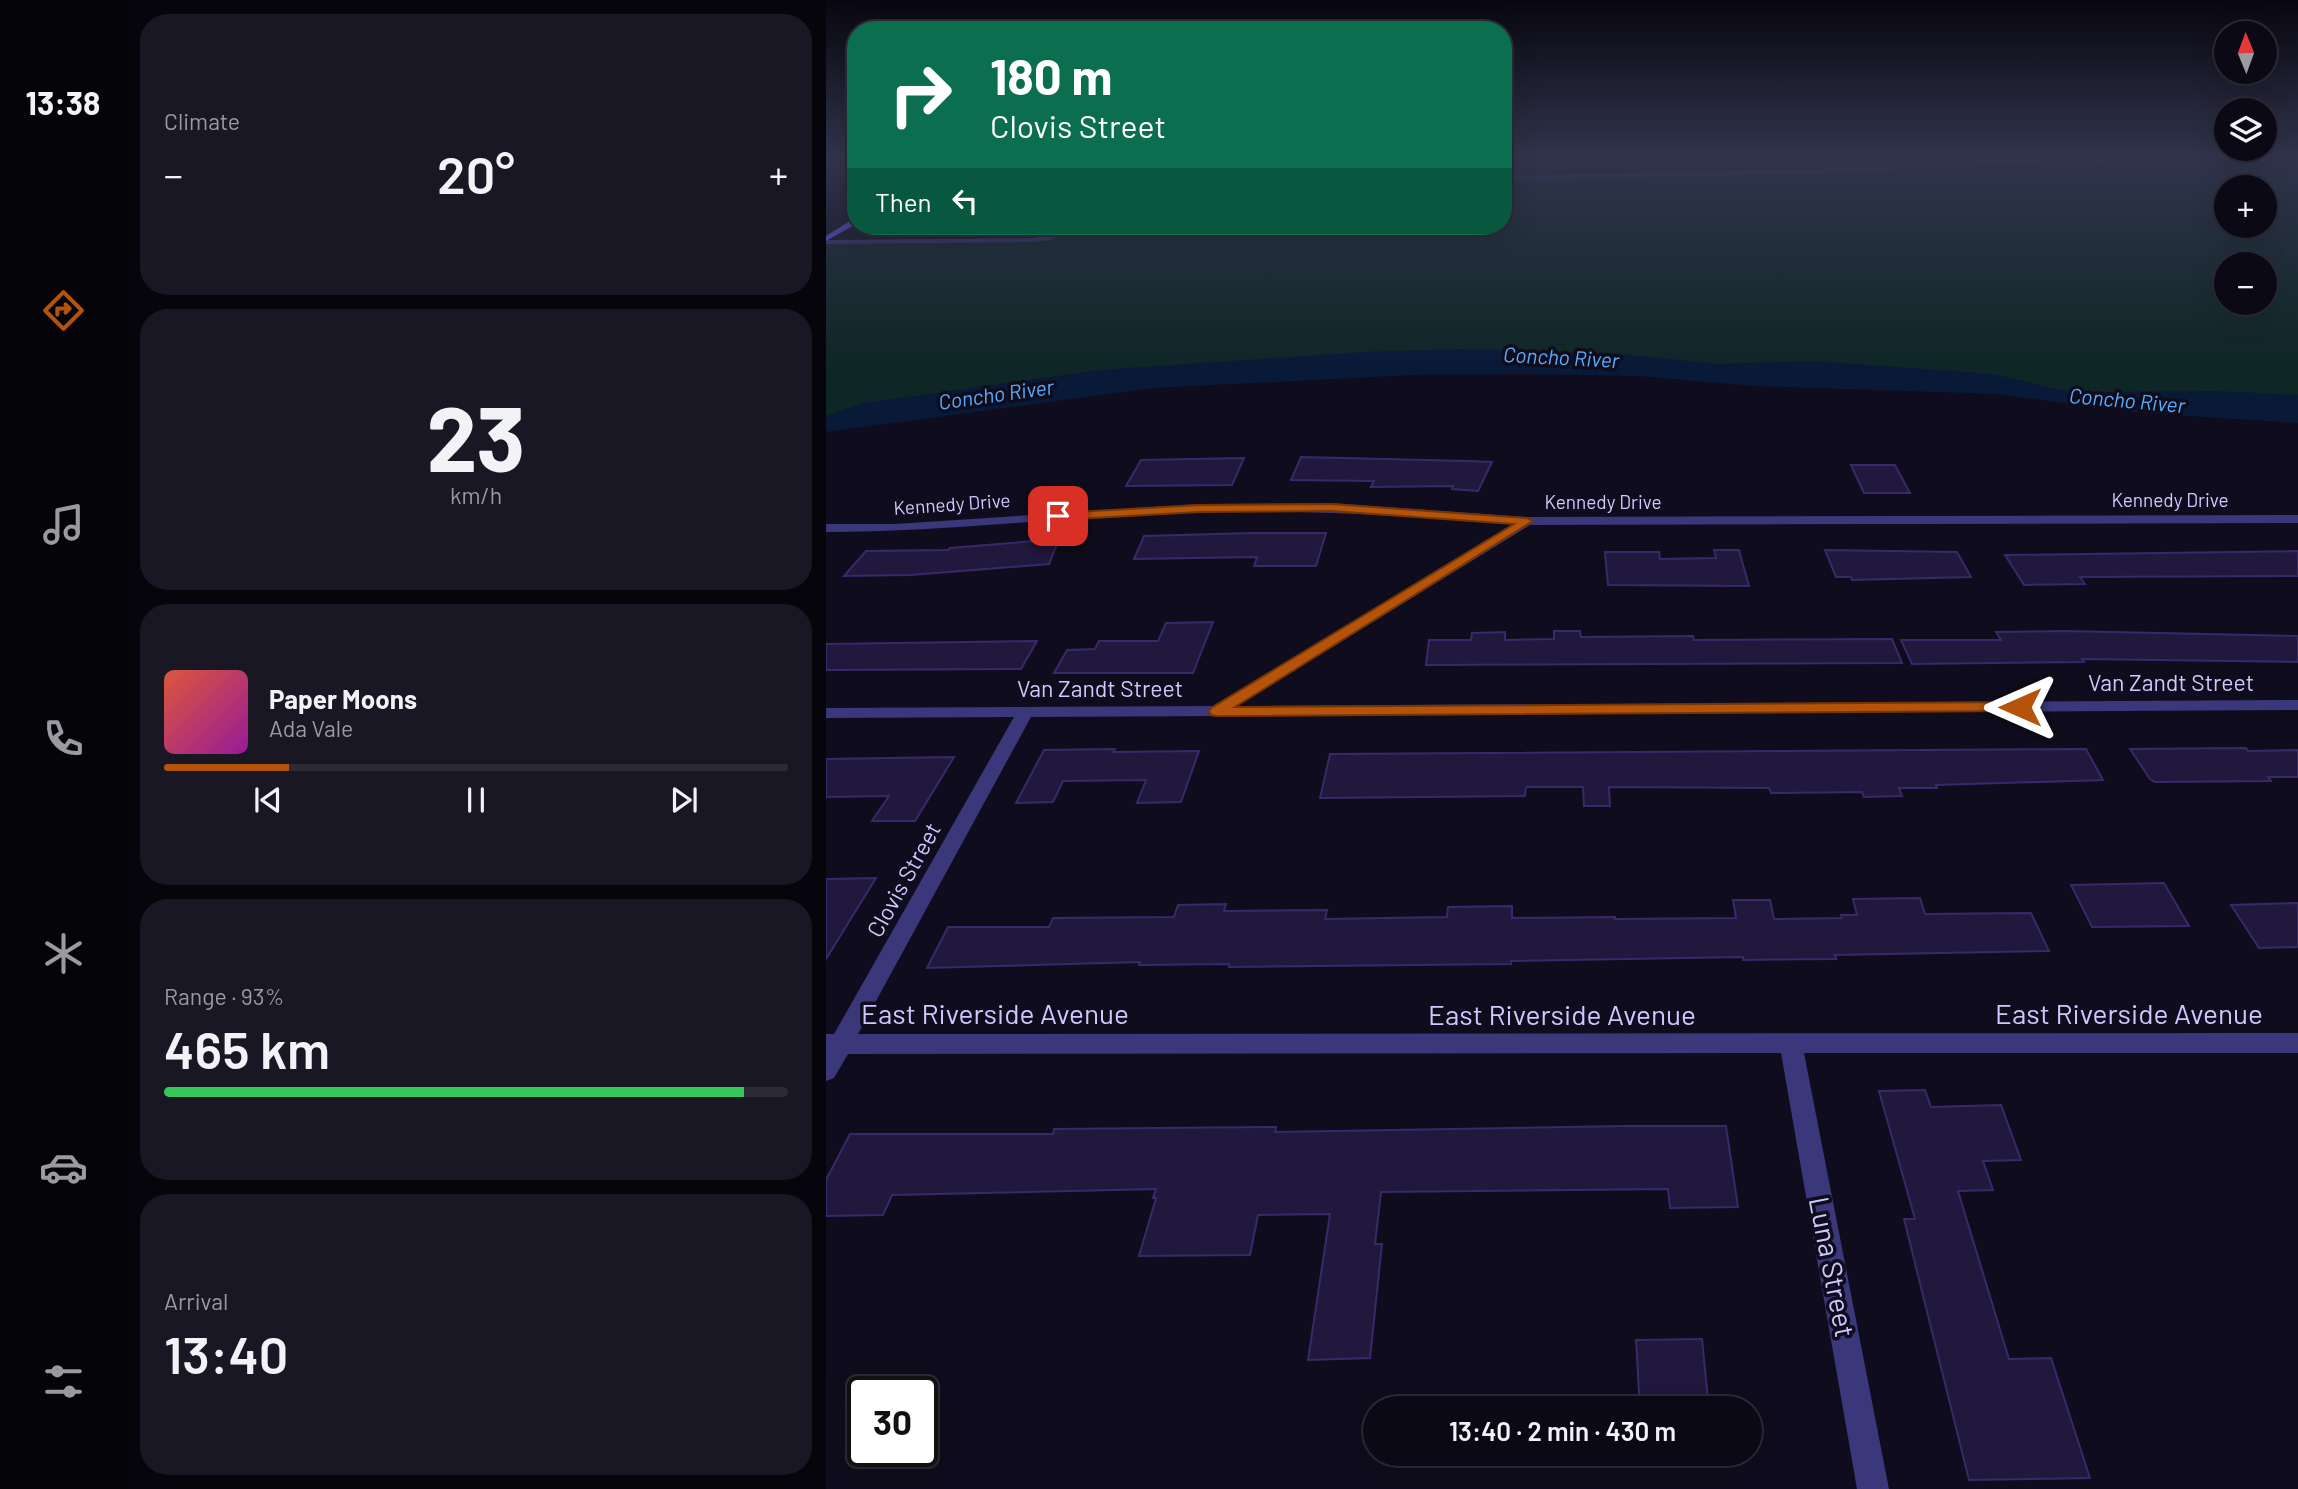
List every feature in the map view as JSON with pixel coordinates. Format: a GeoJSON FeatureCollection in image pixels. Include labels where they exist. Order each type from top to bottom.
{"type":"FeatureCollection","features":[{"type":"Feature","properties":{"kind":"main road"},"geometry":{"type":"LineString","coordinates":[[826,240],[847,227]]}},
{"type":"Feature","properties":{"kind":"street"},"geometry":{"type":"LineString","coordinates":[[826,240],[1032,240],[1053,235]]}},
{"type":"Feature","properties":{"kind":"street","name":"Kennedy Drive"},"geometry":{"type":"LineString","coordinates":[[826,528],[895,528],[1212,508],[1331,507],[1527,521],[2298,519]]}},
{"type":"Feature","properties":{"kind":"street"},"geometry":{"type":"LineString","coordinates":[[1216,711],[1527,521]]}},
{"type":"Feature","properties":{"kind":"street","name":"Van Zandt Street"},"geometry":{"type":"LineString","coordinates":[[826,713],[2298,705]]}},
{"type":"Feature","properties":{"kind":"street","name":"Clovis Street"},"geometry":{"type":"LineString","coordinates":[[826,1071],[833,1044],[1025,713]]}},
{"type":"Feature","properties":{"kind":"street","name":"East Riverside Avenue"},"geometry":{"type":"LineString","coordinates":[[833,1044],[1791,1045],[2298,1042]]}},
{"type":"Feature","properties":{"kind":"street","name":"Luna Street"},"geometry":{"type":"LineString","coordinates":[[1791,1045],[1873,1489]]}},
{"type":"Feature","properties":{"kind":"green space"},"geometry":{"type":"Polygon","coordinates":[[[1512,225],[2214,225],[2214,238],[2277,238],[2277,225],[2298,225],[2298,415],[1457,354],[826,418],[826,242],[1048,238],[1053,235],[1512,235],[1512,225]]]}},
{"type":"Feature","properties":{"kind":"water","name":"Concho River"},"geometry":{"type":"Polygon","coordinates":[[[1463,349],[1611,353],[1718,364],[1812,361],[1993,374],[2069,392],[2216,391],[2298,395],[2298,423],[2139,413],[1997,394],[1753,386],[1638,376],[1525,374],[1414,375],[1154,388],[826,432],[826,416],[863,403],[1100,370],[1364,352],[1463,349]]]}},
{"type":"Feature","properties":{"kind":"building"},"geometry":{"type":"Polygon","coordinates":[[[1301,457],[1492,462],[1478,491],[1452,489],[1453,486],[1371,487],[1374,481],[1291,480],[1301,457]]]}},
{"type":"Feature","properties":{"kind":"building"},"geometry":{"type":"Polygon","coordinates":[[[1244,458],[1232,485],[1126,486],[1141,460],[1244,458]]]}},
{"type":"Feature","properties":{"kind":"building"},"geometry":{"type":"Polygon","coordinates":[[[1851,465],[1895,465],[1910,493],[1864,493],[1851,465]]]}},
{"type":"Feature","properties":{"kind":"building"},"geometry":{"type":"Polygon","coordinates":[[[1326,533],[1316,566],[1254,566],[1257,557],[1134,559],[1144,536],[1326,533]]]}},
{"type":"Feature","properties":{"kind":"building"},"geometry":{"type":"Polygon","coordinates":[[[1059,539],[1049,564],[911,575],[844,576],[866,551],[948,550],[1059,539]]]}},
{"type":"Feature","properties":{"kind":"building"},"geometry":{"type":"Polygon","coordinates":[[[1714,550],[1739,550],[1749,586],[1608,585],[1605,552],[1659,552],[1660,559],[1716,558],[1714,550]]]}},
{"type":"Feature","properties":{"kind":"building"},"geometry":{"type":"Polygon","coordinates":[[[1825,550],[1957,552],[1971,577],[1852,580],[1851,577],[1836,577],[1825,550]]]}},
{"type":"Feature","properties":{"kind":"building"},"geometry":{"type":"Polygon","coordinates":[[[2298,551],[2298,576],[2080,577],[2085,584],[2024,585],[2005,555],[2298,551]]]}},
{"type":"Feature","properties":{"kind":"building"},"geometry":{"type":"Polygon","coordinates":[[[1213,622],[1193,673],[1054,673],[1067,650],[1095,649],[1099,641],[1158,641],[1166,623],[1213,622]]]}},
{"type":"Feature","properties":{"kind":"building"},"geometry":{"type":"Polygon","coordinates":[[[1554,631],[1580,631],[1581,637],[1693,636],[1694,640],[1892,639],[1902,663],[1426,665],[1429,640],[1471,640],[1472,633],[1505,632],[1505,640],[1554,639],[1554,631]]]}},
{"type":"Feature","properties":{"kind":"building"},"geometry":{"type":"Polygon","coordinates":[[[1996,632],[2298,636],[2298,662],[2082,659],[2084,662],[1912,664],[1901,640],[2001,640],[1996,632]]]}},
{"type":"Feature","properties":{"kind":"building"},"geometry":{"type":"Polygon","coordinates":[[[1037,641],[1021,669],[826,670],[826,644],[1037,641]]]}},
{"type":"Feature","properties":{"kind":"building"},"geometry":{"type":"Polygon","coordinates":[[[2246,748],[2248,751],[2298,750],[2298,777],[2268,777],[2271,781],[2155,782],[2150,779],[2130,749],[2246,748]]]}},
{"type":"Feature","properties":{"kind":"building"},"geometry":{"type":"Polygon","coordinates":[[[1115,749],[1113,752],[1199,751],[1181,802],[1137,803],[1146,780],[1063,781],[1053,802],[1016,803],[1044,750],[1115,749]]]}},
{"type":"Feature","properties":{"kind":"building"},"geometry":{"type":"Polygon","coordinates":[[[2086,749],[2103,780],[1936,785],[1937,788],[1899,788],[1902,796],[1864,797],[1862,792],[1771,793],[1769,788],[1609,787],[1610,806],[1584,806],[1583,787],[1526,787],[1525,796],[1320,798],[1330,754],[2086,749]]]}},
{"type":"Feature","properties":{"kind":"building"},"geometry":{"type":"Polygon","coordinates":[[[954,757],[915,821],[872,821],[889,796],[826,797],[826,759],[954,757]]]}},
{"type":"Feature","properties":{"kind":"building"},"geometry":{"type":"Polygon","coordinates":[[[876,878],[826,959],[826,879],[876,878]]]}},
{"type":"Feature","properties":{"kind":"building"},"geometry":{"type":"Polygon","coordinates":[[[2164,883],[2189,926],[2092,927],[2071,885],[2164,883]]]}},
{"type":"Feature","properties":{"kind":"building"},"geometry":{"type":"Polygon","coordinates":[[[1920,898],[1925,914],[2031,913],[2049,951],[1835,955],[1836,959],[1743,960],[1743,957],[1511,961],[1511,964],[1229,967],[1229,964],[1139,965],[1140,962],[927,968],[948,927],[1049,927],[1053,918],[1174,917],[1178,905],[1226,904],[1224,911],[1327,910],[1325,919],[1447,917],[1448,907],[1512,906],[1512,918],[1736,918],[1733,900],[1770,900],[1774,919],[1842,918],[1841,915],[1857,915],[1853,899],[1920,898]]]}},
{"type":"Feature","properties":{"kind":"building"},"geometry":{"type":"Polygon","coordinates":[[[2298,903],[2298,947],[2259,948],[2231,905],[2298,903]]]}},
{"type":"Feature","properties":{"kind":"building"},"geometry":{"type":"Polygon","coordinates":[[[1925,1090],[1931,1107],[2001,1105],[2021,1160],[1983,1161],[1993,1190],[1958,1191],[2009,1359],[2051,1358],[2090,1478],[1969,1480],[1904,1219],[1915,1219],[1879,1091],[1925,1090]]]}},
{"type":"Feature","properties":{"kind":"building"},"geometry":{"type":"Polygon","coordinates":[[[1726,1126],[1738,1207],[1670,1208],[1668,1189],[1381,1192],[1375,1244],[1382,1244],[1370,1358],[1308,1360],[1330,1214],[1258,1215],[1250,1255],[1139,1256],[1156,1198],[1153,1198],[1156,1189],[892,1195],[883,1215],[826,1216],[826,1180],[850,1134],[1053,1134],[1054,1129],[1276,1127],[1275,1132],[1726,1126]]]}},
{"type":"Feature","properties":{"kind":"building"},"geometry":{"type":"Polygon","coordinates":[[[1702,1339],[1708,1396],[1639,1396],[1636,1340],[1702,1339]]]}},
{"type":"Feature","properties":{"kind":"route"},"geometry":{"type":"LineString","coordinates":[[1058,516],[1199,508],[1331,507],[1527,521],[1216,711],[2020,707]]}}]}
